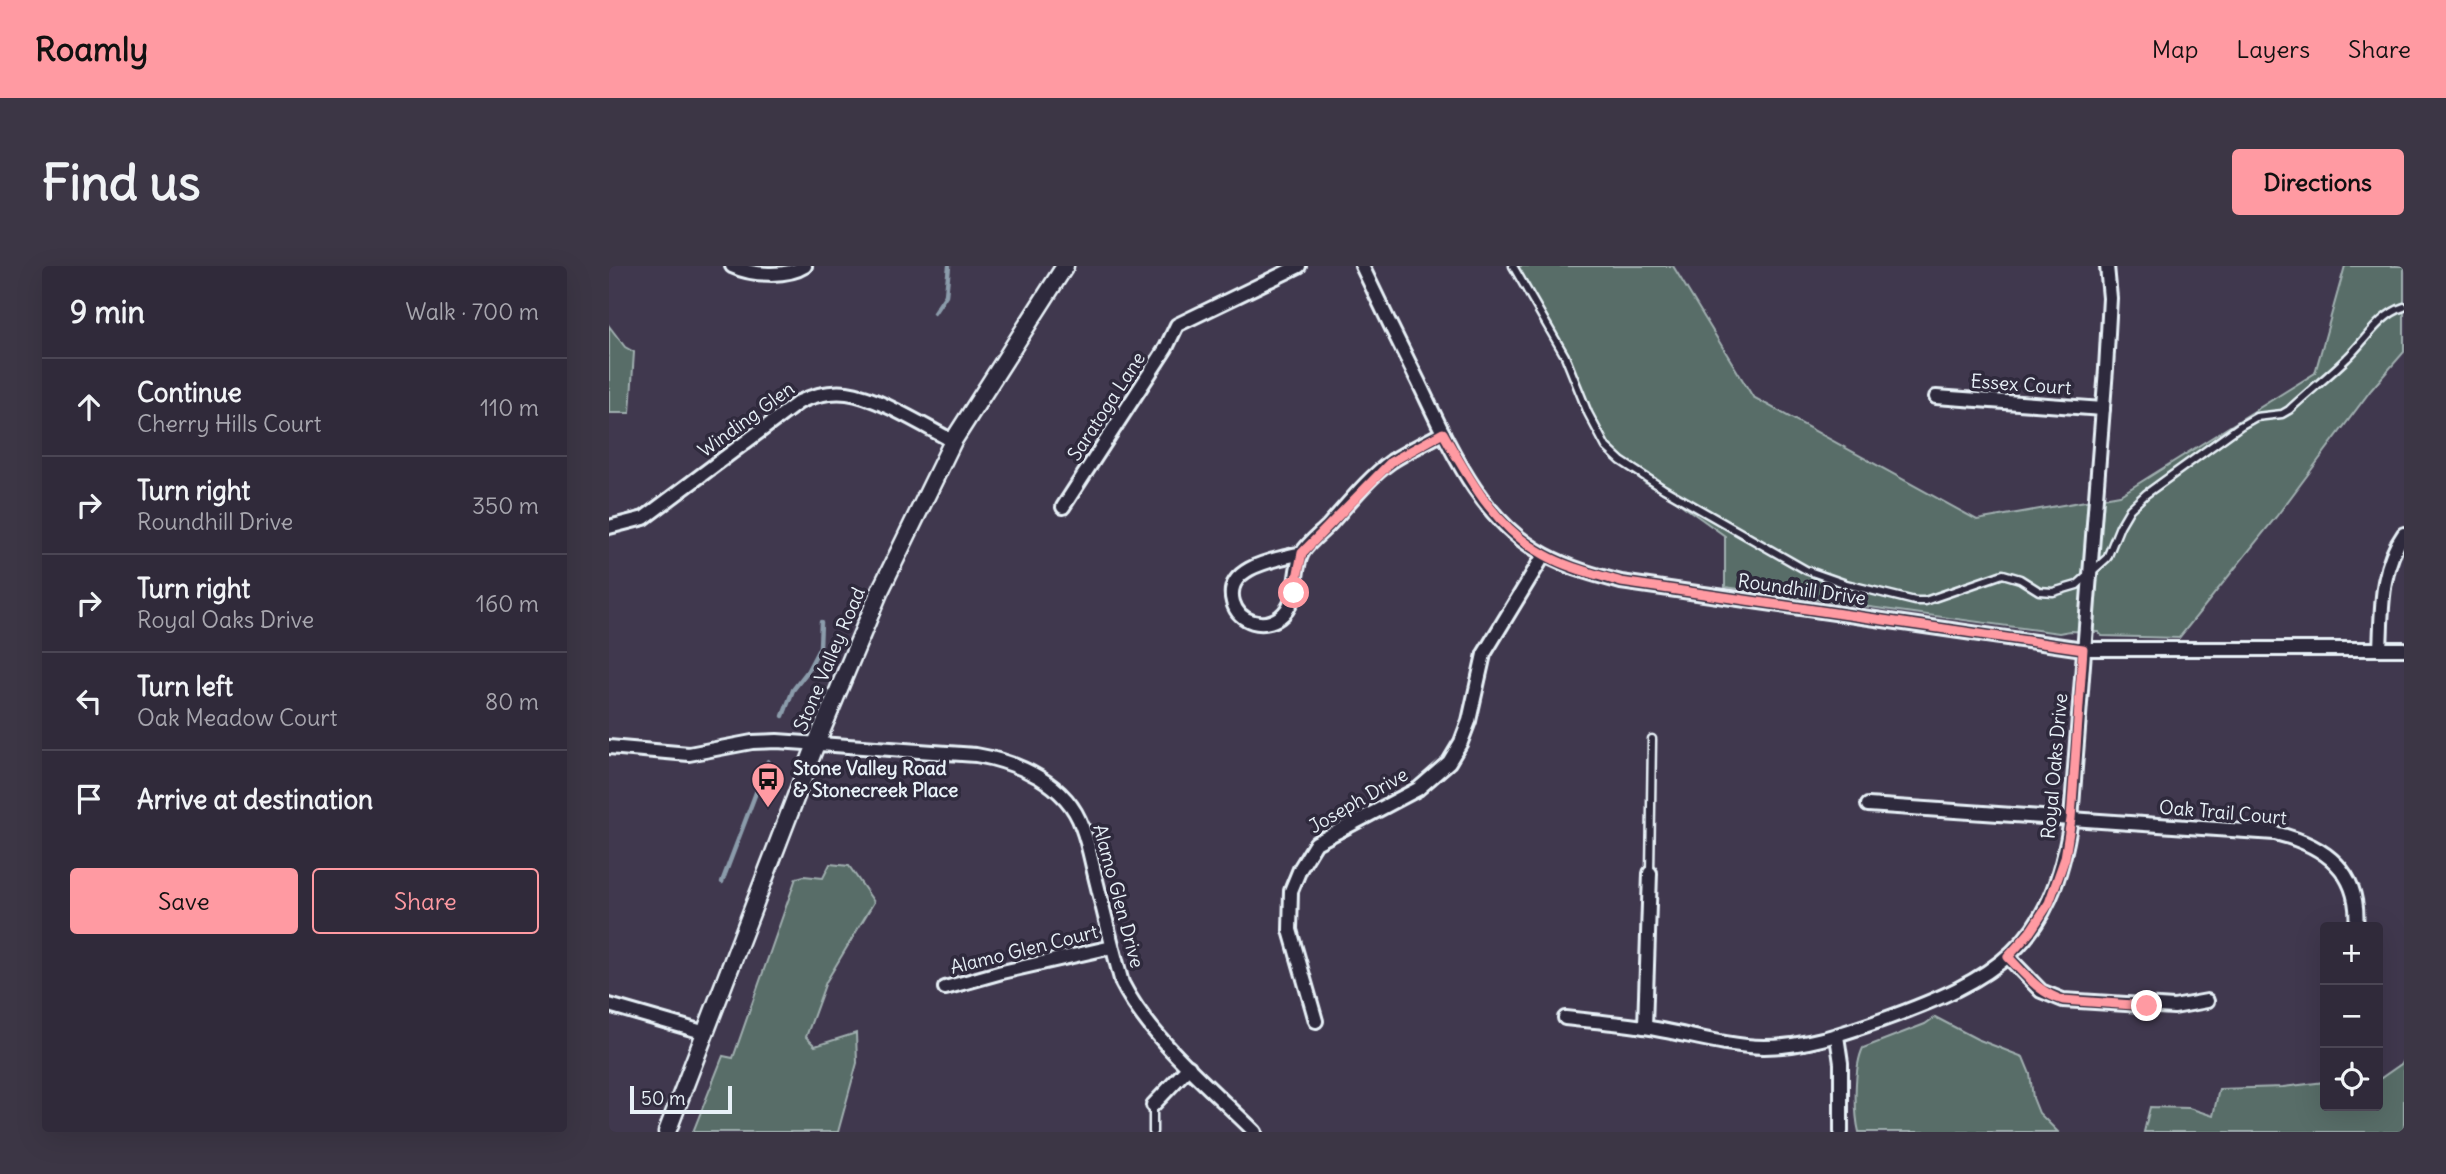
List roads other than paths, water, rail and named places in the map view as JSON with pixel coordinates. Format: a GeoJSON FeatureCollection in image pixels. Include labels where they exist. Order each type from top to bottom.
{"type":"FeatureCollection","features":[{"type":"Feature","properties":{"kind":"street"},"geometry":{"type":"LineString","coordinates":[[731,266],[743,271],[787,273],[805,266]]}},
{"type":"Feature","properties":{"kind":"street","name":"Stone Valley Road"},"geometry":{"type":"LineString","coordinates":[[667,1132],[816,744],[879,593],[953,441],[1065,266]]}},
{"type":"Feature","properties":{"kind":"street","name":"Saratoga Lane"},"geometry":{"type":"LineString","coordinates":[[1063,507],[1166,348],[1177,325],[1299,266]]}},
{"type":"Feature","properties":{"kind":"street","name":"Roundhill Drive"},"geometry":{"type":"LineString","coordinates":[[1362,266],[1443,433],[1475,489],[1493,513],[1522,539],[1544,555],[1582,570],[1621,582],[2083,649],[2404,649]]}},
{"type":"Feature","properties":{"kind":"street","name":"Royal Oaks Drive"},"geometry":{"type":"LineString","coordinates":[[1565,1018],[1645,1027],[1705,1040],[1763,1047],[1784,1046],[1836,1036],[1959,990],[2008,957],[2030,932],[2049,903],[2065,858],[2071,819],[2103,409],[2110,298],[2107,266]]}},
{"type":"Feature","properties":{"kind":"street","name":"Winding Glen"},"geometry":{"type":"LineString","coordinates":[[609,527],[644,518],[799,402],[824,393],[848,393],[872,400],[953,441]]}},
{"type":"Feature","properties":{"kind":"street","name":"Essex Court"},"geometry":{"type":"LineString","coordinates":[[1936,397],[2103,409]]}},
{"type":"Feature","properties":{"kind":"street"},"geometry":{"type":"LineString","coordinates":[[1302,553],[1291,600],[1285,613],[1262,624],[1251,622],[1240,614],[1232,594],[1233,587],[1242,574],[1261,564],[1302,553],[1391,462],[1443,433]]}},
{"type":"Feature","properties":{"kind":"street"},"geometry":{"type":"LineString","coordinates":[[2380,649],[2382,593],[2386,571],[2393,548],[2404,534]]}},
{"type":"Feature","properties":{"kind":"street","name":"Joseph Drive"},"geometry":{"type":"LineString","coordinates":[[1316,1021],[1290,930],[1291,891],[1300,869],[1316,843],[1418,789],[1449,762],[1461,742],[1469,720],[1484,654],[1544,555]]}},
{"type":"Feature","properties":{"kind":"street","name":"Alamo Glen Drive"},"geometry":{"type":"LineString","coordinates":[[609,747],[689,754],[752,742],[976,755],[1002,760],[1047,782],[1064,798],[1082,825],[1122,983],[1134,1006],[1189,1067],[1255,1132]]}},
{"type":"Feature","properties":{"kind":"street","name":"Oak Trail Court"},"geometry":{"type":"LineString","coordinates":[[1868,805],[2275,833],[2299,839],[2321,850],[2339,866],[2351,884],[2357,900],[2356,922]]}},
{"type":"Feature","properties":{"kind":"street"},"geometry":{"type":"LineString","coordinates":[[1645,1027],[1650,873]]}},
{"type":"Feature","properties":{"kind":"street","name":"Alamo Glen Court"},"geometry":{"type":"LineString","coordinates":[[945,988],[1112,947]]}},
{"type":"Feature","properties":{"kind":"street"},"geometry":{"type":"LineString","coordinates":[[2008,957],[2041,990],[2063,1000],[2174,1007],[2207,1001]]}},
{"type":"Feature","properties":{"kind":"street"},"geometry":{"type":"LineString","coordinates":[[609,1005],[706,1033]]}},
{"type":"Feature","properties":{"kind":"street"},"geometry":{"type":"LineString","coordinates":[[1836,1036],[1840,1063],[1841,1132]]}},
{"type":"Feature","properties":{"kind":"street"},"geometry":{"type":"LineString","coordinates":[[1153,1105],[1189,1067]]}},
{"type":"Feature","properties":{"kind":"lane"},"geometry":{"type":"LineString","coordinates":[[1513,266],[1565,356],[1605,447],[1621,461],[1786,560],[1824,578],[1915,601],[1925,601],[2003,574],[2020,579],[2039,591],[2053,592],[2077,585],[2107,558],[2130,509],[2146,494],[2240,426],[2256,417],[2282,414],[2289,410],[2347,358],[2378,323],[2392,311],[2404,307]]}},
{"type":"Feature","properties":{"kind":"lane"},"geometry":{"type":"LineString","coordinates":[[1650,873],[1652,738]]}},
{"type":"Feature","properties":{"kind":"lane"},"geometry":{"type":"LineString","coordinates":[[1153,1105],[1153,1132]]}},
{"type":"Feature","properties":{"kind":"waterway"},"geometry":{"type":"LineString","coordinates":[[934,313],[946,295],[949,266]]}},
{"type":"Feature","properties":{"kind":"waterway"},"geometry":{"type":"LineString","coordinates":[[783,716],[793,690],[807,672],[820,647],[821,622]]}},
{"type":"Feature","properties":{"kind":"waterway"},"geometry":{"type":"LineString","coordinates":[[722,882],[768,761]]}},
{"type":"Feature","properties":{"kind":"place","name":"Stone Valley Road & Stonecreek Place"},"geometry":{"type":"Point","coordinates":[768,809]}}]}
